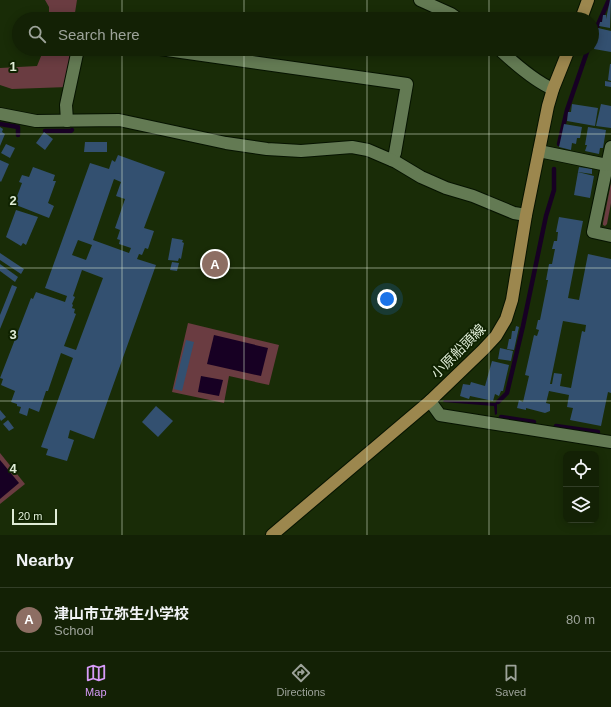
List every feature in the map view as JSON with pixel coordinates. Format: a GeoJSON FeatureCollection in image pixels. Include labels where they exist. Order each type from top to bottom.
{"type":"FeatureCollection","features":[{"type":"Feature","properties":{"kind":"main road"},"geometry":{"type":"LineString","coordinates":[[584,12],[588,0]]}},
{"type":"Feature","properties":{"kind":"main road","name":"小原船頭線"},"geometry":{"type":"LineString","coordinates":[[272,535],[430,401],[496,336],[506,319],[512,300],[538,151],[553,89],[566,56]]}},
{"type":"Feature","properties":{"kind":"street"},"geometry":{"type":"LineString","coordinates":[[420,0],[447,12]]}},
{"type":"Feature","properties":{"kind":"street"},"geometry":{"type":"LineString","coordinates":[[67,121],[66,105],[76,56]]}},
{"type":"Feature","properties":{"kind":"street"},"geometry":{"type":"LineString","coordinates":[[209,56],[406,84],[395,153],[392,160]]}},
{"type":"Feature","properties":{"kind":"street"},"geometry":{"type":"LineString","coordinates":[[506,56],[514,63],[553,89]]}},
{"type":"Feature","properties":{"kind":"street"},"geometry":{"type":"LineString","coordinates":[[0,114],[36,121],[119,120],[226,143],[267,149],[301,151],[352,147],[368,150],[392,160],[421,177],[446,188],[472,196],[514,213],[526,214]]}},
{"type":"Feature","properties":{"kind":"street"},"geometry":{"type":"LineString","coordinates":[[611,147],[593,232],[611,235]]}},
{"type":"Feature","properties":{"kind":"street"},"geometry":{"type":"LineString","coordinates":[[538,151],[607,165]]}},
{"type":"Feature","properties":{"kind":"street"},"geometry":{"type":"LineString","coordinates":[[430,401],[440,415],[611,442]]}},
{"type":"Feature","properties":{"kind":"shaded area"},"geometry":{"type":"Polygon","coordinates":[[[45,0],[77,0],[75,12],[49,12],[49,7],[45,0]]]}},
{"type":"Feature","properties":{"kind":"shaded area"},"geometry":{"type":"Polygon","coordinates":[[[41,56],[70,56],[68,87],[12,89],[0,85],[0,68],[37,66],[41,56]]]}},
{"type":"Feature","properties":{"kind":"shaded area"},"geometry":{"type":"Polygon","coordinates":[[[611,183],[611,203],[607,224],[605,226],[603,223],[611,183]]]}},
{"type":"Feature","properties":{"kind":"shaded area"},"geometry":{"type":"Polygon","coordinates":[[[188,323],[279,345],[269,385],[229,376],[224,403],[172,392],[188,323]]]}},
{"type":"Feature","properties":{"kind":"shaded area"},"geometry":{"type":"Polygon","coordinates":[[[214,335],[268,348],[261,376],[207,364],[214,335]]]}},
{"type":"Feature","properties":{"kind":"shaded area"},"geometry":{"type":"Polygon","coordinates":[[[201,376],[223,380],[219,396],[198,392],[201,376]]]}},
{"type":"Feature","properties":{"kind":"shaded area"},"geometry":{"type":"Polygon","coordinates":[[[444,400],[497,403],[497,414],[495,415],[494,406],[443,402],[444,400]]]}},
{"type":"Feature","properties":{"kind":"shaded area"},"geometry":{"type":"Polygon","coordinates":[[[0,453],[25,484],[0,504],[0,453]]]}},
{"type":"Feature","properties":{"kind":"shaded area"},"geometry":{"type":"Polygon","coordinates":[[[0,460],[19,483],[0,499],[0,460]]]}},
{"type":"Feature","properties":{"kind":"building"},"geometry":{"type":"Polygon","coordinates":[[[610,0],[610,28],[599,26],[600,22],[602,22],[603,15],[606,15],[606,19],[610,0]]]}},
{"type":"Feature","properties":{"kind":"building"},"geometry":{"type":"Polygon","coordinates":[[[599,28],[611,31],[611,52],[599,50],[599,28]]]}},
{"type":"Feature","properties":{"kind":"building"},"geometry":{"type":"Polygon","coordinates":[[[611,64],[611,81],[608,80],[611,64]]]}},
{"type":"Feature","properties":{"kind":"building"},"geometry":{"type":"Polygon","coordinates":[[[605,81],[611,82],[611,87],[605,86],[605,81]]]}},
{"type":"Feature","properties":{"kind":"building"},"geometry":{"type":"Polygon","coordinates":[[[572,104],[598,108],[595,126],[567,121],[568,112],[571,112],[572,104]]]}},
{"type":"Feature","properties":{"kind":"building"},"geometry":{"type":"Polygon","coordinates":[[[601,104],[611,106],[611,128],[596,126],[601,104]]]}},
{"type":"Feature","properties":{"kind":"building"},"geometry":{"type":"Polygon","coordinates":[[[564,124],[582,127],[580,138],[577,138],[576,144],[572,143],[571,150],[559,147],[564,124]]]}},
{"type":"Feature","properties":{"kind":"building"},"geometry":{"type":"Polygon","coordinates":[[[0,127],[3,129],[2,132],[5,134],[0,146],[0,127]]]}},
{"type":"Feature","properties":{"kind":"building"},"geometry":{"type":"Polygon","coordinates":[[[588,127],[606,130],[603,148],[600,148],[599,154],[585,151],[587,145],[585,145],[588,127]]]}},
{"type":"Feature","properties":{"kind":"building"},"geometry":{"type":"Polygon","coordinates":[[[44,132],[53,139],[45,150],[36,143],[44,132]]]}},
{"type":"Feature","properties":{"kind":"building"},"geometry":{"type":"Polygon","coordinates":[[[85,142],[107,142],[107,152],[84,152],[85,142]]]}},
{"type":"Feature","properties":{"kind":"building"},"geometry":{"type":"Polygon","coordinates":[[[6,144],[15,148],[10,158],[1,153],[6,144]]]}},
{"type":"Feature","properties":{"kind":"building"},"geometry":{"type":"Polygon","coordinates":[[[118,155],[165,172],[144,228],[154,231],[148,249],[145,248],[142,255],[139,254],[137,259],[156,265],[94,439],[70,430],[68,438],[74,440],[67,461],[46,455],[48,449],[41,447],[73,358],[61,353],[39,412],[29,408],[27,416],[19,413],[21,407],[11,402],[15,391],[1,385],[3,379],[0,378],[31,298],[33,299],[36,292],[65,302],[67,296],[45,288],[90,163],[109,169],[112,160],[115,162],[118,155]],[[114,179],[93,240],[129,253],[131,248],[119,244],[120,240],[117,239],[120,230],[115,228],[125,199],[116,196],[121,182],[114,179]],[[78,240],[72,255],[86,260],[92,245],[78,240]],[[82,270],[73,296],[75,297],[72,308],[75,309],[74,313],[76,314],[64,346],[76,350],[103,278],[82,270]]]}},
{"type":"Feature","properties":{"kind":"building"},"geometry":{"type":"Polygon","coordinates":[[[0,160],[9,164],[1,182],[0,181],[0,160]]]}},
{"type":"Feature","properties":{"kind":"building"},"geometry":{"type":"Polygon","coordinates":[[[33,167],[55,175],[53,181],[56,181],[48,203],[54,206],[49,218],[11,203],[13,197],[16,199],[22,183],[19,182],[22,175],[29,177],[33,167]]]}},
{"type":"Feature","properties":{"kind":"building"},"geometry":{"type":"Polygon","coordinates":[[[579,167],[592,169],[592,174],[578,172],[579,167]]]}},
{"type":"Feature","properties":{"kind":"building"},"geometry":{"type":"Polygon","coordinates":[[[578,172],[594,176],[590,198],[574,195],[578,172]]]}},
{"type":"Feature","properties":{"kind":"building"},"geometry":{"type":"Polygon","coordinates":[[[16,210],[38,217],[26,245],[23,243],[21,246],[6,237],[16,210]]]}},
{"type":"Feature","properties":{"kind":"building"},"geometry":{"type":"Polygon","coordinates":[[[559,217],[583,221],[568,298],[579,300],[588,254],[611,259],[611,393],[608,392],[601,426],[570,420],[573,408],[567,407],[569,395],[549,391],[546,403],[550,404],[550,411],[545,413],[526,408],[526,410],[517,408],[519,400],[523,402],[529,376],[525,375],[534,335],[537,336],[539,330],[536,329],[538,320],[540,320],[548,280],[546,280],[549,264],[552,264],[555,249],[552,249],[554,241],[557,241],[558,232],[556,232],[559,217]],[[563,321],[550,384],[552,384],[554,373],[562,374],[560,386],[571,388],[582,331],[585,332],[586,325],[563,321]]]}},
{"type":"Feature","properties":{"kind":"building"},"geometry":{"type":"Polygon","coordinates":[[[172,238],[183,240],[182,242],[184,243],[181,259],[179,258],[178,261],[168,260],[172,238]]]}},
{"type":"Feature","properties":{"kind":"building"},"geometry":{"type":"Polygon","coordinates":[[[0,253],[24,269],[21,274],[0,260],[0,253]]]}},
{"type":"Feature","properties":{"kind":"building"},"geometry":{"type":"Polygon","coordinates":[[[172,262],[179,263],[177,271],[170,270],[172,262]]]}},
{"type":"Feature","properties":{"kind":"building"},"geometry":{"type":"Polygon","coordinates":[[[0,264],[18,277],[15,282],[0,271],[0,264]]]}},
{"type":"Feature","properties":{"kind":"building"},"geometry":{"type":"Polygon","coordinates":[[[12,285],[17,287],[0,329],[0,315],[12,285]]]}},
{"type":"Feature","properties":{"kind":"building"},"geometry":{"type":"Polygon","coordinates":[[[516,326],[519,327],[514,350],[507,349],[512,331],[515,331],[516,326]]]}},
{"type":"Feature","properties":{"kind":"building"},"geometry":{"type":"Polygon","coordinates":[[[186,340],[194,342],[182,391],[174,389],[186,340]]]}},
{"type":"Feature","properties":{"kind":"building"},"geometry":{"type":"Polygon","coordinates":[[[500,348],[513,351],[511,361],[498,359],[500,348]]]}},
{"type":"Feature","properties":{"kind":"building"},"geometry":{"type":"Polygon","coordinates":[[[492,361],[509,365],[503,391],[501,391],[499,396],[495,394],[493,401],[470,396],[469,399],[460,396],[463,384],[470,385],[471,382],[485,386],[492,361]]]}},
{"type":"Feature","properties":{"kind":"building"},"geometry":{"type":"Polygon","coordinates":[[[156,406],[173,421],[158,437],[142,422],[156,406]]]}},
{"type":"Feature","properties":{"kind":"building"},"geometry":{"type":"Polygon","coordinates":[[[0,410],[6,417],[1,421],[0,419],[0,410]]]}},
{"type":"Feature","properties":{"kind":"building"},"geometry":{"type":"Polygon","coordinates":[[[8,420],[14,428],[9,431],[3,424],[8,420]]]}},
{"type":"Feature","properties":{"kind":"waterway"},"geometry":{"type":"LineString","coordinates":[[599,22],[608,2]]}},
{"type":"Feature","properties":{"kind":"waterway"},"geometry":{"type":"LineString","coordinates":[[559,144],[567,110],[586,56]]}},
{"type":"Feature","properties":{"kind":"waterway"},"geometry":{"type":"LineString","coordinates":[[0,124],[18,127],[18,135]]}},
{"type":"Feature","properties":{"kind":"waterway"},"geometry":{"type":"LineString","coordinates":[[45,131],[72,130]]}},
{"type":"Feature","properties":{"kind":"waterway"},"geometry":{"type":"LineString","coordinates":[[498,402],[507,393],[523,326],[546,216],[554,190],[554,169]]}},
{"type":"Feature","properties":{"kind":"waterway"},"geometry":{"type":"LineString","coordinates":[[501,417],[534,422]]}},
{"type":"Feature","properties":{"kind":"waterway"},"geometry":{"type":"LineString","coordinates":[[556,426],[598,432]]}},
{"type":"Feature","properties":{"kind":"place","name":"津山市立弥生小学校"},"geometry":{"type":"Point","coordinates":[215,264]}}]}
